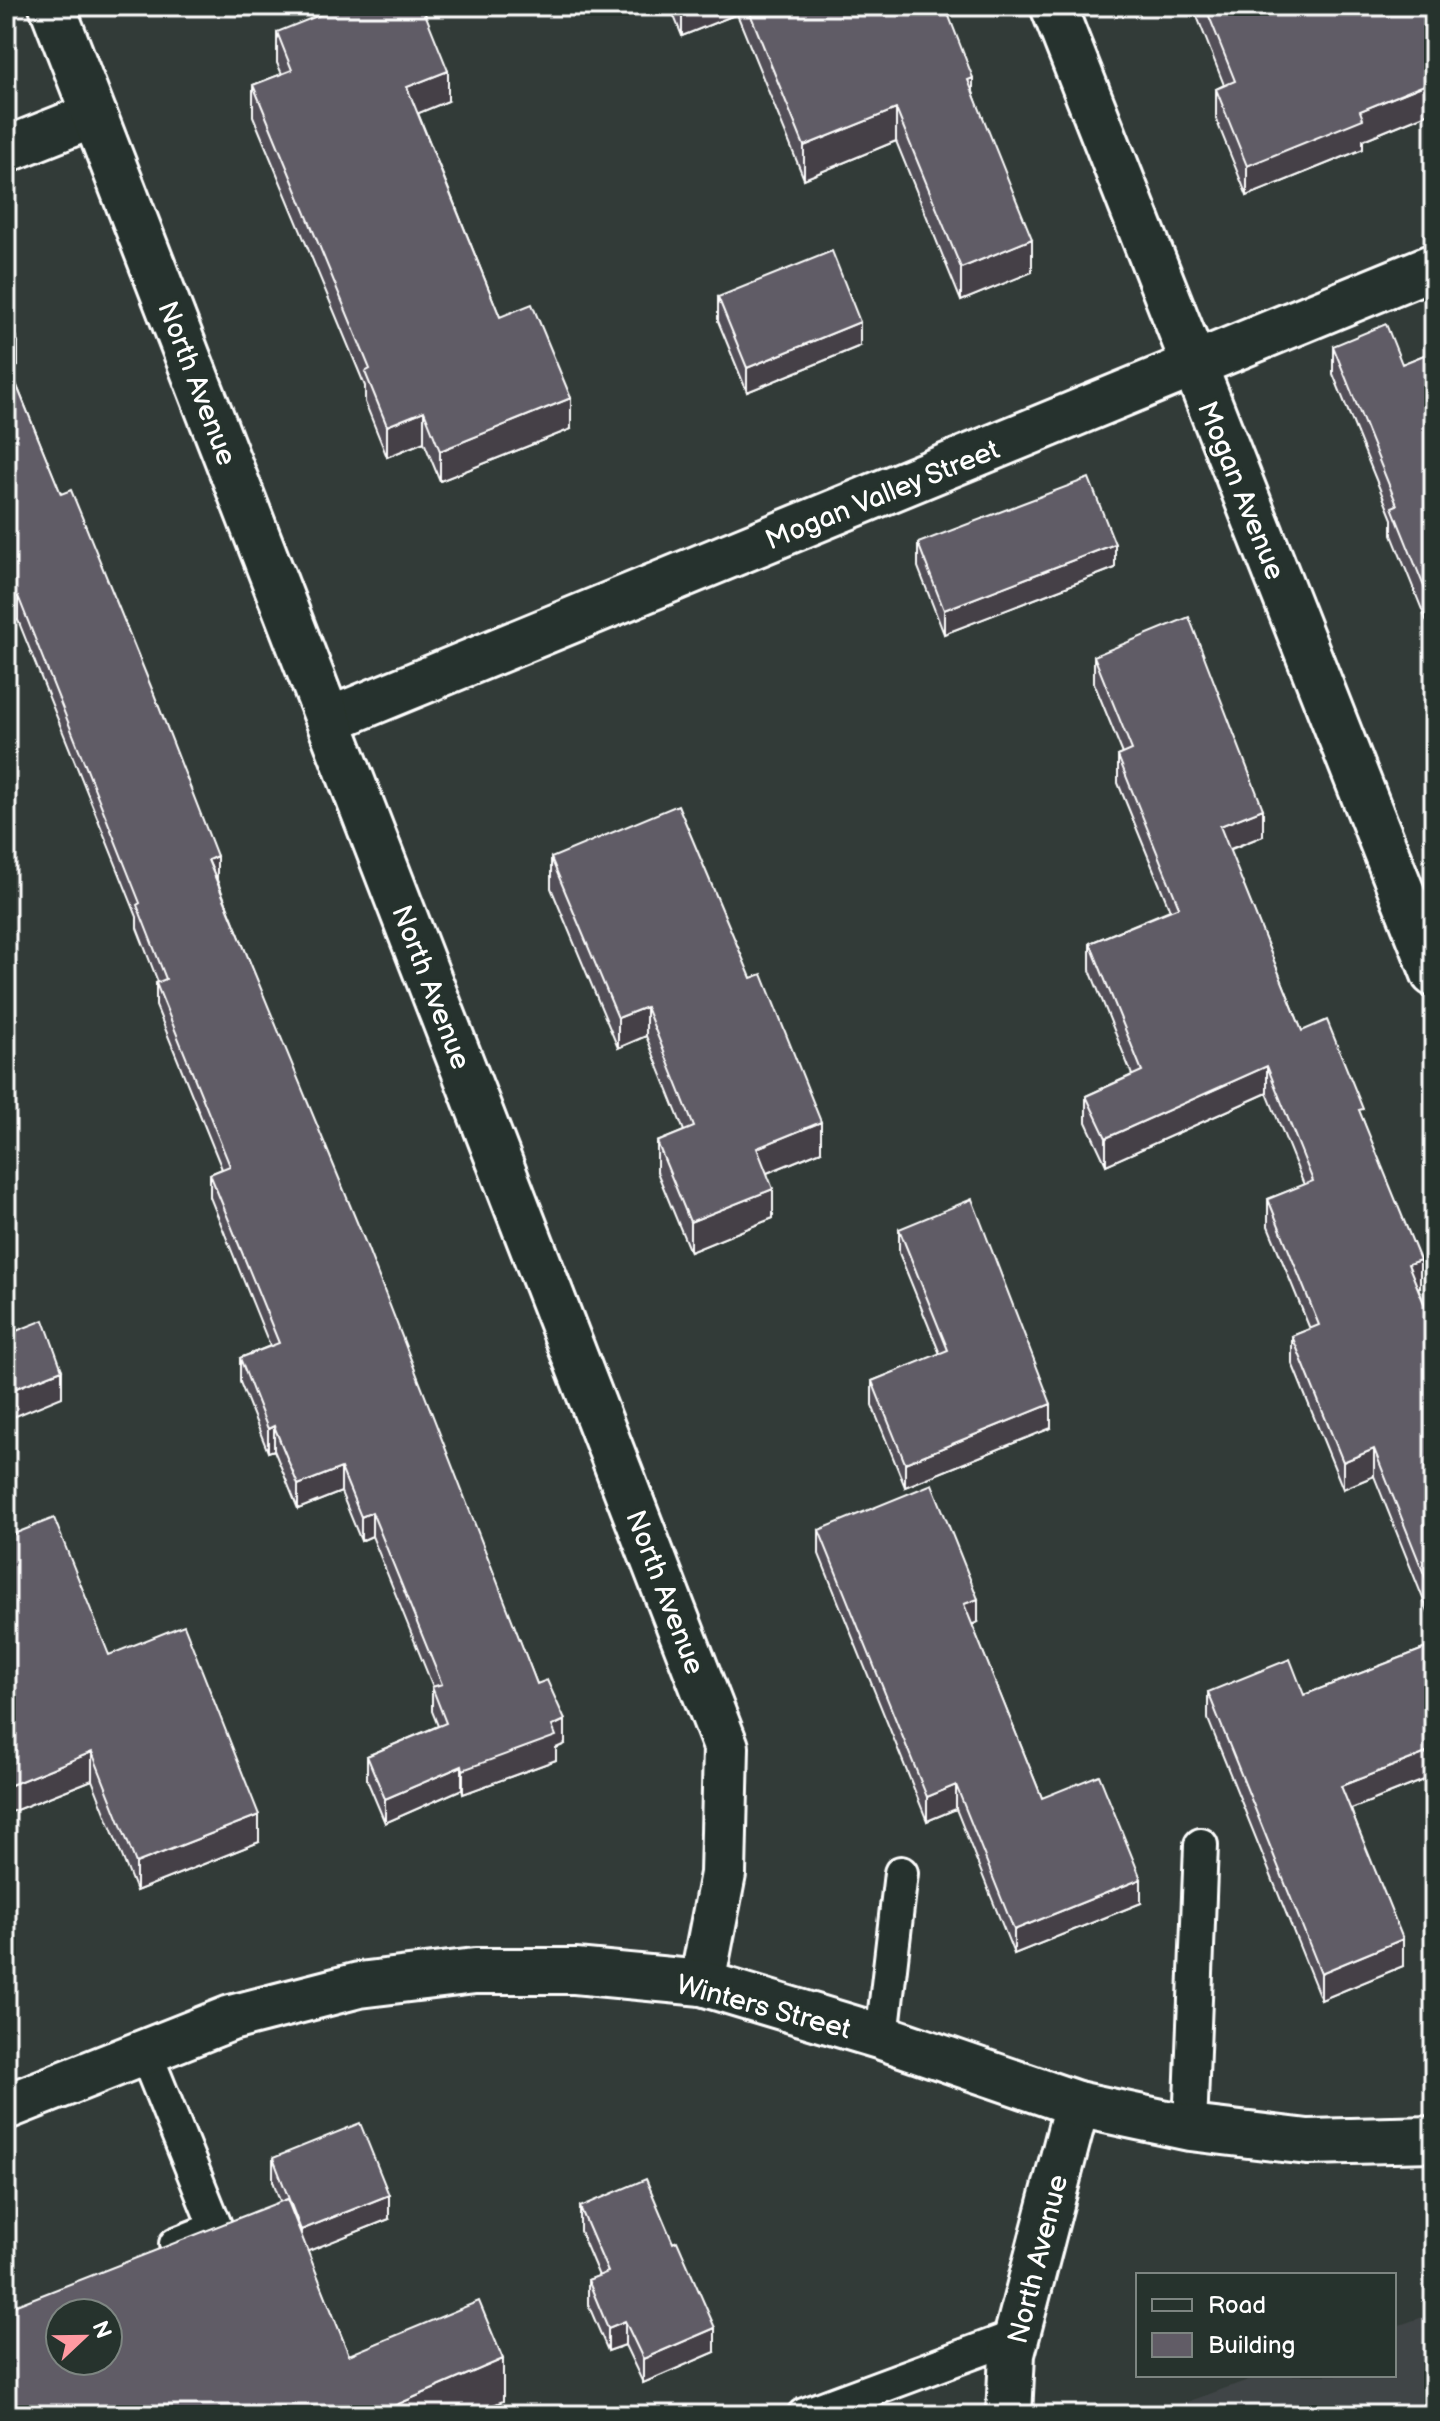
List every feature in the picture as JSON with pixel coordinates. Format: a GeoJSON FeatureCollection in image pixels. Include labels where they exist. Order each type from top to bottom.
{"type":"FeatureCollection","features":[{"type":"Feature","properties":{"kind":"street","name":"North Avenue"},"geometry":{"type":"LineString","coordinates":[[52,6],[726,1747],[723,1874],[702,1983]]}},
{"type":"Feature","properties":{"kind":"street","name":"Mogan Avenue"},"geometry":{"type":"LineString","coordinates":[[1053,6],[1434,974]]}},
{"type":"Feature","properties":{"kind":"street"},"geometry":{"type":"LineString","coordinates":[[6,150],[94,115]]}},
{"type":"Feature","properties":{"kind":"street","name":"Mogan Valley Street"},"geometry":{"type":"LineString","coordinates":[[329,720],[1434,266]]}},
{"type":"Feature","properties":{"kind":"street","name":"Winters Street"},"geometry":{"type":"LineString","coordinates":[[8,2100],[231,2018],[374,1983],[475,1971],[575,1971],[702,1983],[882,2037],[1077,2104],[1190,2128],[1308,2142],[1434,2139]]}},
{"type":"Feature","properties":{"kind":"street","name":"North Avenue"},"geometry":{"type":"LineString","coordinates":[[1009,2415],[1012,2354],[1077,2104]]}},
{"type":"Feature","properties":{"kind":"lane"},"geometry":{"type":"LineString","coordinates":[[1190,2128],[1201,1845]]}},
{"type":"Feature","properties":{"kind":"lane"},"geometry":{"type":"LineString","coordinates":[[882,2037],[901,1873]]}},
{"type":"Feature","properties":{"kind":"lane"},"geometry":{"type":"LineString","coordinates":[[145,2052],[216,2228],[146,2255]]}},
{"type":"Feature","properties":{"kind":"lane"},"geometry":{"type":"LineString","coordinates":[[804,2415],[1017,2336]]}},
{"type":"Feature","properties":{"kind":"shaded area"},"geometry":{"type":"Polygon","coordinates":[[[1434,2313],[1434,2415],[1151,2415],[1256,2377],[1396,2377],[1396,2326],[1434,2313]]]}},
{"type":"Feature","properties":{"kind":"building"},"geometry":{"type":"Polygon","coordinates":[[[342,6],[422,6],[448,71],[407,87],[500,317],[532,304],[571,398],[440,451],[424,411],[387,426],[365,372],[370,369],[253,85],[292,70],[277,32],[342,6]]]}},
{"type":"Feature","properties":{"kind":"building"},"geometry":{"type":"Polygon","coordinates":[[[747,6],[945,6],[973,78],[968,80],[1032,239],[961,268],[896,109],[804,146],[747,6]]]}},
{"type":"Feature","properties":{"kind":"building"},"geometry":{"type":"Polygon","coordinates":[[[1205,6],[1434,6],[1434,81],[1360,111],[1363,119],[1247,166],[1216,89],[1235,81],[1205,6]]]}},
{"type":"Feature","properties":{"kind":"building"},"geometry":{"type":"Polygon","coordinates":[[[832,251],[860,322],[747,368],[718,297],[832,251]]]}},
{"type":"Feature","properties":{"kind":"building"},"geometry":{"type":"Polygon","coordinates":[[[6,313],[18,342],[6,347],[6,313]]]}},
{"type":"Feature","properties":{"kind":"building"},"geometry":{"type":"Polygon","coordinates":[[[1386,324],[1402,364],[1434,351],[1434,597],[1429,599],[1392,507],[1397,505],[1333,346],[1386,324]]]}},
{"type":"Feature","properties":{"kind":"building"},"geometry":{"type":"Polygon","coordinates":[[[6,359],[61,494],[71,490],[154,694],[217,856],[208,860],[366,1244],[537,1684],[547,1680],[565,1720],[552,1726],[556,1736],[463,1770],[462,1766],[385,1799],[367,1756],[446,1723],[432,1687],[442,1684],[372,1512],[361,1517],[341,1468],[298,1485],[274,1426],[268,1429],[240,1358],[279,1343],[210,1174],[230,1166],[156,983],[166,979],[137,905],[140,903],[18,596],[6,601],[6,359]]]}},
{"type":"Feature","properties":{"kind":"building"},"geometry":{"type":"Polygon","coordinates":[[[1089,478],[1115,544],[944,610],[918,543],[1089,478]]]}},
{"type":"Feature","properties":{"kind":"building"},"geometry":{"type":"Polygon","coordinates":[[[1189,617],[1263,809],[1220,826],[1302,1031],[1327,1020],[1363,1109],[1359,1110],[1420,1260],[1408,1264],[1434,1328],[1434,1599],[1374,1449],[1343,1462],[1292,1336],[1319,1325],[1268,1199],[1313,1181],[1267,1066],[1106,1138],[1086,1096],[1142,1071],[1090,943],[1179,907],[1118,756],[1132,750],[1094,656],[1189,617]]]}},
{"type":"Feature","properties":{"kind":"building"},"geometry":{"type":"Polygon","coordinates":[[[678,805],[751,978],[762,974],[821,1122],[757,1148],[773,1189],[690,1222],[657,1142],[694,1127],[646,1007],[618,1018],[551,858],[678,805]]]}},
{"type":"Feature","properties":{"kind":"building"},"geometry":{"type":"Polygon","coordinates":[[[972,1199],[1051,1404],[905,1463],[872,1381],[948,1350],[899,1229],[972,1199]]]}},
{"type":"Feature","properties":{"kind":"building"},"geometry":{"type":"Polygon","coordinates":[[[44,1320],[62,1370],[6,1392],[6,1335],[44,1320]]]}},
{"type":"Feature","properties":{"kind":"building"},"geometry":{"type":"Polygon","coordinates":[[[932,1484],[978,1599],[964,1604],[1042,1798],[1099,1775],[1141,1879],[1014,1930],[956,1785],[927,1797],[819,1530],[932,1484]]]}},
{"type":"Feature","properties":{"kind":"building"},"geometry":{"type":"Polygon","coordinates":[[[54,1518],[109,1655],[184,1625],[259,1815],[136,1863],[92,1752],[6,1787],[6,1537],[54,1518]]]}},
{"type":"Feature","properties":{"kind":"building"},"geometry":{"type":"Polygon","coordinates":[[[1434,1645],[1434,1750],[1341,1786],[1403,1939],[1321,1973],[1208,1692],[1290,1659],[1304,1695],[1434,1645]]]}},
{"type":"Feature","properties":{"kind":"building"},"geometry":{"type":"Polygon","coordinates":[[[360,2123],[389,2195],[301,2230],[273,2158],[360,2123]]]}},
{"type":"Feature","properties":{"kind":"building"},"geometry":{"type":"Polygon","coordinates":[[[646,2179],[715,2328],[643,2359],[625,2321],[608,2328],[588,2280],[608,2272],[580,2207],[646,2179]]]}},
{"type":"Feature","properties":{"kind":"building"},"geometry":{"type":"Polygon","coordinates":[[[287,2199],[349,2355],[479,2301],[503,2359],[373,2415],[6,2415],[6,2309],[287,2199]]]}}]}
